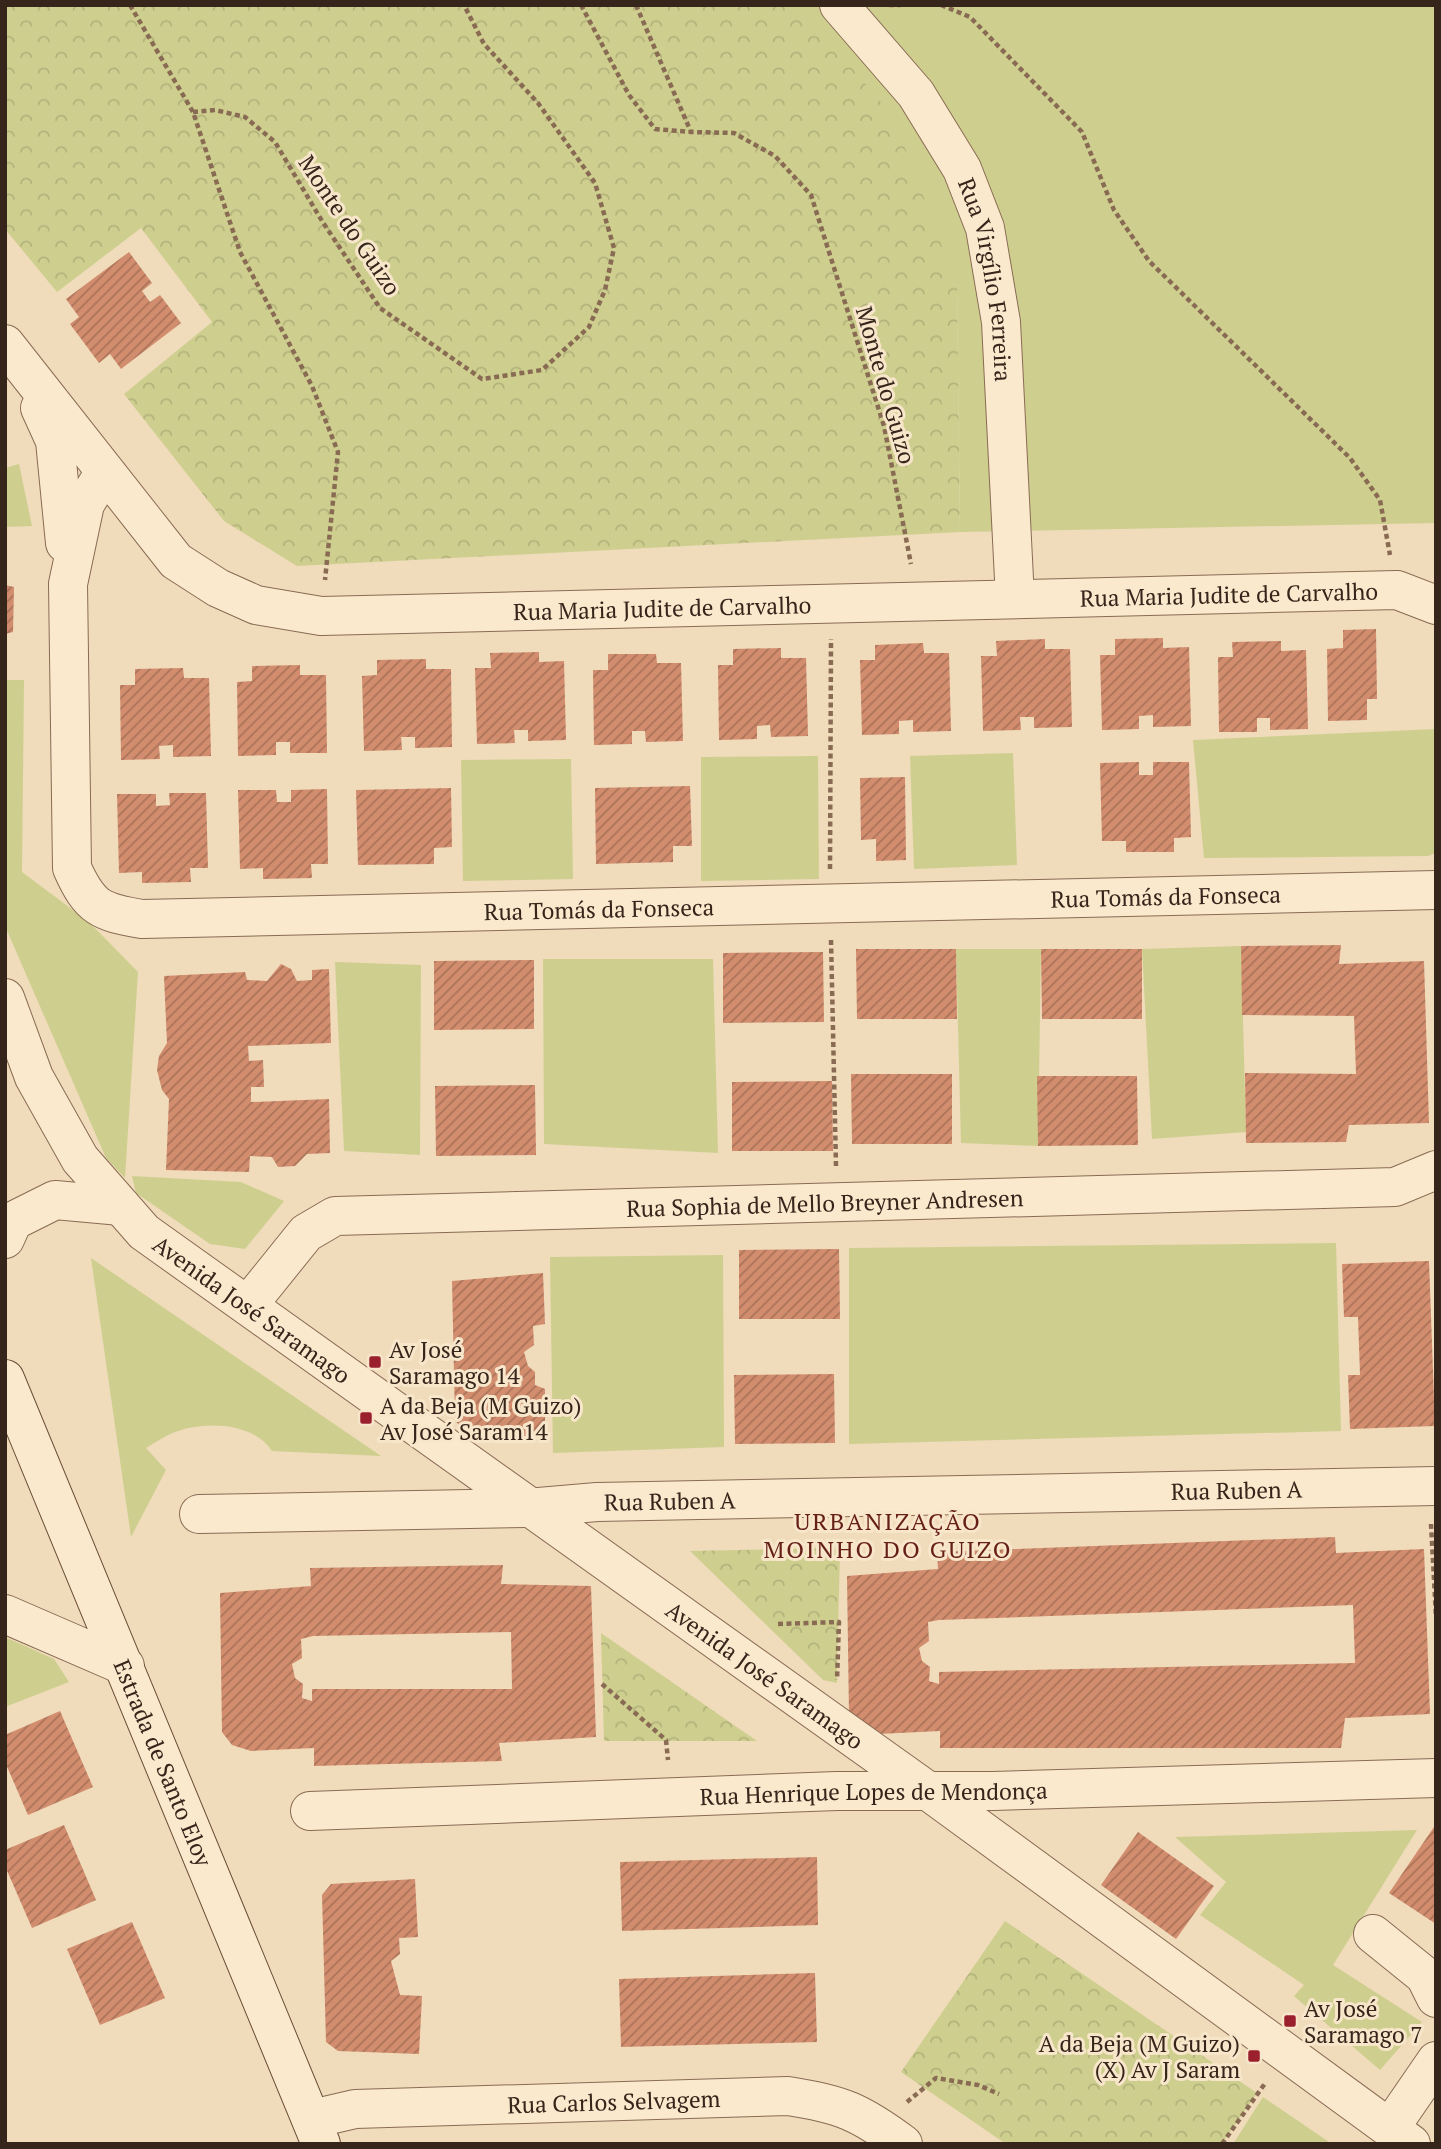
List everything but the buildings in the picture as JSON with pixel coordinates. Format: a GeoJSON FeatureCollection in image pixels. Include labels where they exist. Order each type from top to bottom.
{"type":"FeatureCollection","features":[{"type":"Feature","properties":{"kind":"street","name":"Rua Virgílio Ferreira"},"geometry":{"type":"LineString","coordinates":[[839,5],[916,94],[962,169],[985,228],[1001,322],[1015,599]]}},
{"type":"Feature","properties":{"kind":"street","name":"Rua Maria Judite de Carvalho"},"geometry":{"type":"LineString","coordinates":[[13,353],[176,561],[218,587],[256,605],[321,616],[919,604],[1015,599],[1397,590],[1436,605]]}},
{"type":"Feature","properties":{"kind":"street"},"geometry":{"type":"LineString","coordinates":[[13,353],[55,441],[68,584]]}},
{"type":"Feature","properties":{"kind":"street","name":"Rua Tomás da Fonseca"},"geometry":{"type":"LineString","coordinates":[[104,472],[85,504],[68,584],[72,868],[85,897],[106,913],[142,919],[1436,890]]}},
{"type":"Feature","properties":{"kind":"street","name":"Rua Tomás da Fonseca"},"geometry":{"type":"LineString","coordinates":[[68,584],[95,534],[110,526],[148,526]]}},
{"type":"Feature","properties":{"kind":"street","name":"Avenida José Saramago"},"geometry":{"type":"LineString","coordinates":[[5,998],[20,1066],[80,1159],[144,1232],[527,1508],[928,1791],[1401,2136]]}},
{"type":"Feature","properties":{"kind":"street","name":"Rua Sophia de Mello Breyner Andresen"},"geometry":{"type":"LineString","coordinates":[[248,1305],[306,1233],[335,1216],[1395,1186],[1436,1170]]}},
{"type":"Feature","properties":{"kind":"street"},"geometry":{"type":"LineString","coordinates":[[5,1239],[13,1221],[55,1200],[121,1206]]}},
{"type":"Feature","properties":{"kind":"street","name":"Estrada de Santo Eloy"},"geometry":{"type":"LineString","coordinates":[[5,1379],[317,2131]]}},
{"type":"Feature","properties":{"kind":"street","name":"Rua Ruben A"},"geometry":{"type":"LineString","coordinates":[[199,1514],[527,1508],[611,1502],[1433,1486]]}},
{"type":"Feature","properties":{"kind":"street"},"geometry":{"type":"LineString","coordinates":[[5,1614],[125,1666]]}},
{"type":"Feature","properties":{"kind":"street","name":"Rua Henrique Lopes de Mendonça"},"geometry":{"type":"LineString","coordinates":[[310,1811],[671,1797],[1436,1778]]}},
{"type":"Feature","properties":{"kind":"street"},"geometry":{"type":"LineString","coordinates":[[1373,1934],[1425,1976],[1436,1998]]}},
{"type":"Feature","properties":{"kind":"street"},"geometry":{"type":"LineString","coordinates":[[1401,2136],[1436,2062]]}},
{"type":"Feature","properties":{"kind":"street","name":"Rua Carlos Selvagem"},"geometry":{"type":"LineString","coordinates":[[317,2131],[355,2109],[788,2096],[833,2102],[895,2137]]}},
{"type":"Feature","properties":{"kind":"path"},"geometry":{"type":"LineString","coordinates":[[130,5],[193,112],[240,252],[312,386],[338,452],[321,616]]}},
{"type":"Feature","properties":{"kind":"path","name":"Monte do Guizo"},"geometry":{"type":"LineString","coordinates":[[193,112],[215,110],[246,117],[275,142],[322,221],[380,308],[482,379],[542,370],[589,327],[605,290],[614,248],[595,183],[538,103],[484,44],[464,5]]}},
{"type":"Feature","properties":{"kind":"path","name":"Monte do Guizo"},"geometry":{"type":"LineString","coordinates":[[581,5],[629,95],[655,129],[734,133],[775,156],[811,195],[884,426],[919,604]]}},
{"type":"Feature","properties":{"kind":"path"},"geometry":{"type":"LineString","coordinates":[[636,5],[691,132]]}},
{"type":"Feature","properties":{"kind":"path"},"geometry":{"type":"LineString","coordinates":[[941,5],[970,17],[1082,132],[1114,210],[1149,261],[1350,458],[1380,500],[1397,590]]}},
{"type":"Feature","properties":{"kind":"path"},"geometry":{"type":"LineString","coordinates":[[831,605],[830,904],[836,1202]]}},
{"type":"Feature","properties":{"kind":"path"},"geometry":{"type":"LineString","coordinates":[[1433,1486],[1436,1617]]}},
{"type":"Feature","properties":{"kind":"path"},"geometry":{"type":"LineString","coordinates":[[778,1624],[839,1622],[836,1726]]}},
{"type":"Feature","properties":{"kind":"path"},"geometry":{"type":"LineString","coordinates":[[602,1684],[666,1741],[671,1797]]}},
{"type":"Feature","properties":{"kind":"path"},"geometry":{"type":"LineString","coordinates":[[1222,2144],[1287,2054]]}},
{"type":"Feature","properties":{"kind":"path"},"geometry":{"type":"LineString","coordinates":[[895,2137],[911,2097],[936,2078],[978,2085],[999,2094]]}},
{"type":"Feature","properties":{"kind":"green space"},"geometry":{"type":"Polygon","coordinates":[[[5,5],[798,5],[893,116],[957,286],[960,532],[297,566],[224,521],[124,394],[212,322],[141,228],[57,292],[5,229],[5,5]]]}},
{"type":"Feature","properties":{"kind":"green space"},"geometry":{"type":"Polygon","coordinates":[[[798,5],[1436,5],[1436,523],[960,532],[957,286],[798,5]]]}},
{"type":"Feature","properties":{"kind":"green space"},"geometry":{"type":"Polygon","coordinates":[[[19,464],[32,526],[5,527],[5,468],[19,464]]]}},
{"type":"Feature","properties":{"kind":"green space"},"geometry":{"type":"Polygon","coordinates":[[[5,680],[24,680],[22,872],[89,922],[138,972],[125,1178],[106,1158],[5,926],[5,680]]]}},
{"type":"Feature","properties":{"kind":"green space"},"geometry":{"type":"Polygon","coordinates":[[[1436,729],[1436,853],[1428,856],[1204,858],[1193,740],[1436,729]]]}},
{"type":"Feature","properties":{"kind":"green space"},"geometry":{"type":"Polygon","coordinates":[[[1013,753],[1017,865],[914,869],[910,756],[1013,753]]]}},
{"type":"Feature","properties":{"kind":"green space"},"geometry":{"type":"Polygon","coordinates":[[[818,756],[819,879],[701,881],[701,757],[818,756]]]}},
{"type":"Feature","properties":{"kind":"green space"},"geometry":{"type":"Polygon","coordinates":[[[571,759],[573,879],[463,881],[461,760],[571,759]]]}},
{"type":"Feature","properties":{"kind":"green space"},"geometry":{"type":"Polygon","coordinates":[[[1241,946],[1246,1132],[1152,1139],[1142,949],[1241,946]]]}},
{"type":"Feature","properties":{"kind":"green space"},"geometry":{"type":"Polygon","coordinates":[[[956,949],[1041,949],[1038,1146],[961,1143],[956,949]]]}},
{"type":"Feature","properties":{"kind":"green space"},"geometry":{"type":"Polygon","coordinates":[[[543,959],[713,959],[718,1153],[544,1144],[543,959]]]}},
{"type":"Feature","properties":{"kind":"green space"},"geometry":{"type":"Polygon","coordinates":[[[335,962],[421,965],[420,1155],[344,1151],[335,962]]]}},
{"type":"Feature","properties":{"kind":"green space"},"geometry":{"type":"Polygon","coordinates":[[[132,1176],[241,1182],[284,1201],[245,1249],[210,1244],[136,1193],[132,1176]]]}},
{"type":"Feature","properties":{"kind":"green space"},"geometry":{"type":"Polygon","coordinates":[[[1336,1243],[1341,1431],[849,1444],[849,1248],[1336,1243]]]}},
{"type":"Feature","properties":{"kind":"green space"},"geometry":{"type":"Polygon","coordinates":[[[723,1255],[724,1447],[553,1453],[550,1257],[723,1255]]]}},
{"type":"Feature","properties":{"kind":"green space"},"geometry":{"type":"Polygon","coordinates":[[[91,1258],[381,1456],[272,1451],[255,1435],[231,1427],[205,1426],[176,1431],[146,1448],[166,1470],[131,1537],[91,1258]]]}},
{"type":"Feature","properties":{"kind":"green space"},"geometry":{"type":"Polygon","coordinates":[[[840,1548],[837,1683],[823,1680],[690,1551],[840,1548]]]}},
{"type":"Feature","properties":{"kind":"green space"},"geometry":{"type":"Polygon","coordinates":[[[601,1633],[757,1741],[604,1741],[601,1633]]]}},
{"type":"Feature","properties":{"kind":"green space"},"geometry":{"type":"Polygon","coordinates":[[[5,1637],[54,1659],[69,1682],[5,1707],[5,1637]]]}},
{"type":"Feature","properties":{"kind":"green space"},"geometry":{"type":"Polygon","coordinates":[[[1417,1830],[1333,1965],[1422,2022],[1380,2070],[1294,1996],[1304,1985],[1200,1915],[1226,1882],[1175,1837],[1417,1830]]]}},
{"type":"Feature","properties":{"kind":"green space"},"geometry":{"type":"Polygon","coordinates":[[[1005,1921],[1257,2093],[1222,2144],[1006,2144],[901,2072],[1005,1921]]]}},
{"type":"Feature","properties":{"kind":"green space"},"geometry":{"type":"Polygon","coordinates":[[[1263,2097],[1332,2144],[1233,2144],[1263,2097]]]}},
{"type":"Feature","properties":{"kind":"place","name":"Av José Saramago 14"},"geometry":{"type":"Point","coordinates":[375,1362]}},
{"type":"Feature","properties":{"kind":"place","name":"A da Beja (M Guizo) Av José Saram14"},"geometry":{"type":"Point","coordinates":[366,1418]}},
{"type":"Feature","properties":{"kind":"place","name":"Av José Saramago 7"},"geometry":{"type":"Point","coordinates":[1290,2021]}},
{"type":"Feature","properties":{"kind":"place","name":"A da Beja (M Guizo) (X) Av J Saram"},"geometry":{"type":"Point","coordinates":[1254,2056]}},
{"type":"Feature","properties":{"kind":"district","name":"URBANIZAÇÃO MOINHO DO GUIZO"},"geometry":{"type":"Point","coordinates":[888,1535]}}]}
